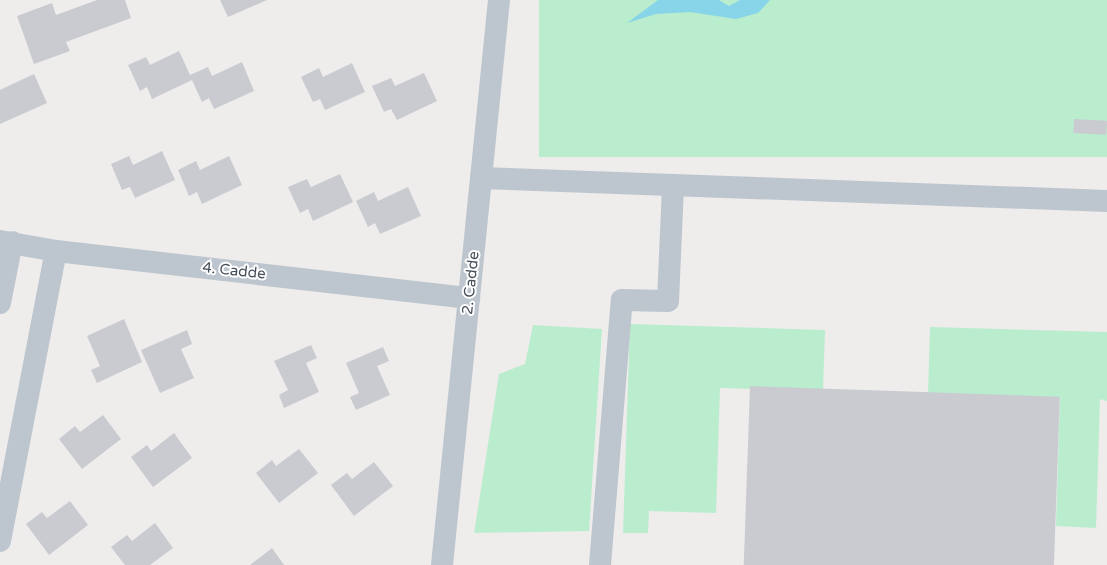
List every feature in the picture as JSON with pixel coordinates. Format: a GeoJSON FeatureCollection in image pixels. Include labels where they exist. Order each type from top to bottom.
{"type":"FeatureCollection","features":[{"type":"Feature","properties":{"kind":"street","name":"2. Cadde"},"geometry":{"type":"LineString","coordinates":[[442,565],[499,0]]}},
{"type":"Feature","properties":{"kind":"street"},"geometry":{"type":"LineString","coordinates":[[481,178],[1107,201]]}},
{"type":"Feature","properties":{"kind":"street"},"geometry":{"type":"LineString","coordinates":[[600,565],[622,300],[668,302],[673,185]]}},
{"type":"Feature","properties":{"kind":"street"},"geometry":{"type":"LineString","coordinates":[[1,293],[6,242]]}},
{"type":"Feature","properties":{"kind":"street","name":"4. Cadde"},"geometry":{"type":"LineString","coordinates":[[6,242],[56,251],[469,298]]}},
{"type":"Feature","properties":{"kind":"street"},"geometry":{"type":"LineString","coordinates":[[0,541],[56,251]]}},
{"type":"Feature","properties":{"kind":"green space"},"geometry":{"type":"Polygon","coordinates":[[[539,0],[1107,0],[1107,157],[539,157],[539,0]]]}},
{"type":"Feature","properties":{"kind":"green space"},"geometry":{"type":"Polygon","coordinates":[[[630,324],[825,330],[823,391],[720,388],[716,513],[649,511],[648,533],[623,533],[630,324]]]}},
{"type":"Feature","properties":{"kind":"green space"},"geometry":{"type":"Polygon","coordinates":[[[533,325],[602,329],[589,531],[474,533],[499,374],[525,364],[533,325]]]}},
{"type":"Feature","properties":{"kind":"green space"},"geometry":{"type":"Polygon","coordinates":[[[930,327],[1107,332],[1107,401],[1100,399],[1096,528],[1056,526],[1060,398],[928,394],[930,327]]]}},
{"type":"Feature","properties":{"kind":"water"},"geometry":{"type":"Polygon","coordinates":[[[658,0],[719,0],[729,6],[740,0],[770,0],[758,13],[736,19],[690,12],[656,14],[627,23],[658,0]]]}},
{"type":"Feature","properties":{"kind":"building"},"geometry":{"type":"Polygon","coordinates":[[[97,0],[125,0],[131,18],[66,42],[70,51],[34,64],[17,16],[52,3],[56,15],[97,0]]]}},
{"type":"Feature","properties":{"kind":"building"},"geometry":{"type":"Polygon","coordinates":[[[220,0],[267,0],[228,17],[220,0]]]}},
{"type":"Feature","properties":{"kind":"building"},"geometry":{"type":"Polygon","coordinates":[[[179,51],[190,75],[208,67],[212,76],[242,62],[254,91],[214,109],[209,98],[202,102],[192,80],[152,99],[147,87],[140,91],[128,65],[146,57],[150,65],[179,51]]]}},
{"type":"Feature","properties":{"kind":"building"},"geometry":{"type":"Polygon","coordinates":[[[352,63],[365,92],[325,110],[320,99],[313,102],[301,77],[319,68],[323,77],[352,63]]]}},
{"type":"Feature","properties":{"kind":"building"},"geometry":{"type":"Polygon","coordinates":[[[424,73],[437,101],[397,120],[391,109],[384,112],[372,86],[391,78],[395,86],[424,73]]]}},
{"type":"Feature","properties":{"kind":"building"},"geometry":{"type":"Polygon","coordinates":[[[34,74],[47,103],[0,124],[0,90],[34,74]]]}},
{"type":"Feature","properties":{"kind":"building"},"geometry":{"type":"Polygon","coordinates":[[[1074,119],[1107,121],[1106,135],[1073,133],[1074,119]]]}},
{"type":"Feature","properties":{"kind":"building"},"geometry":{"type":"Polygon","coordinates":[[[162,151],[175,180],[135,198],[130,187],[122,190],[111,164],[129,156],[133,165],[162,151]]]}},
{"type":"Feature","properties":{"kind":"building"},"geometry":{"type":"Polygon","coordinates":[[[229,156],[242,185],[202,204],[197,192],[189,196],[178,170],[196,161],[200,170],[229,156]]]}},
{"type":"Feature","properties":{"kind":"building"},"geometry":{"type":"Polygon","coordinates":[[[340,174],[353,202],[313,221],[308,209],[300,213],[288,187],[307,179],[311,187],[340,174]]]}},
{"type":"Feature","properties":{"kind":"building"},"geometry":{"type":"Polygon","coordinates":[[[408,187],[421,216],[380,234],[375,223],[368,227],[356,201],[374,192],[378,201],[408,187]]]}},
{"type":"Feature","properties":{"kind":"building"},"geometry":{"type":"Polygon","coordinates":[[[124,319],[142,362],[97,383],[91,370],[100,366],[87,336],[124,319]]]}},
{"type":"Feature","properties":{"kind":"building"},"geometry":{"type":"Polygon","coordinates":[[[187,330],[192,344],[181,349],[194,378],[160,393],[141,350],[187,330]]]}},
{"type":"Feature","properties":{"kind":"building"},"geometry":{"type":"Polygon","coordinates":[[[311,345],[317,358],[306,363],[319,392],[284,408],[279,395],[288,390],[274,361],[311,345]]]}},
{"type":"Feature","properties":{"kind":"building"},"geometry":{"type":"Polygon","coordinates":[[[383,347],[389,361],[377,366],[390,395],[356,410],[350,397],[359,393],[346,363],[383,347]]]}},
{"type":"Feature","properties":{"kind":"building"},"geometry":{"type":"Polygon","coordinates":[[[750,386],[1060,397],[1054,565],[744,565],[750,386]]]}},
{"type":"Feature","properties":{"kind":"building"},"geometry":{"type":"Polygon","coordinates":[[[103,415],[121,439],[82,469],[59,439],[75,426],[80,432],[103,415]]]}},
{"type":"Feature","properties":{"kind":"building"},"geometry":{"type":"Polygon","coordinates":[[[174,433],[192,458],[153,487],[131,457],[147,445],[151,451],[174,433]]]}},
{"type":"Feature","properties":{"kind":"building"},"geometry":{"type":"Polygon","coordinates":[[[299,449],[318,473],[279,503],[256,473],[272,460],[276,466],[299,449]]]}},
{"type":"Feature","properties":{"kind":"building"},"geometry":{"type":"Polygon","coordinates":[[[374,462],[393,486],[354,516],[331,485],[347,473],[352,479],[374,462]]]}},
{"type":"Feature","properties":{"kind":"building"},"geometry":{"type":"Polygon","coordinates":[[[70,501],[88,525],[49,555],[26,524],[42,512],[47,518],[70,501]]]}},
{"type":"Feature","properties":{"kind":"building"},"geometry":{"type":"Polygon","coordinates":[[[155,523],[173,548],[150,565],[125,565],[111,547],[127,535],[132,541],[155,523]]]}},
{"type":"Feature","properties":{"kind":"building"},"geometry":{"type":"Polygon","coordinates":[[[272,548],[284,565],[250,565],[272,548]]]}}]}
